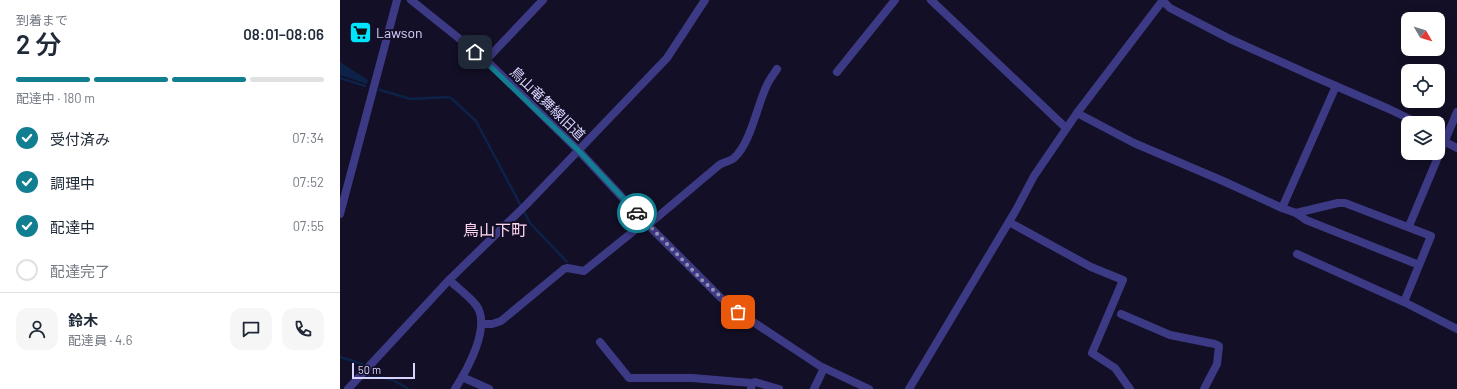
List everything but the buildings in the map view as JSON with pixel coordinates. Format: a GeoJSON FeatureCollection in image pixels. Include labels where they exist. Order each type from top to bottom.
{"type":"FeatureCollection","features":[{"type":"Feature","properties":{"kind":"street"},"geometry":{"type":"LineString","coordinates":[[340,214],[397,0]]}},
{"type":"Feature","properties":{"kind":"street","name":"鳥山竜舞線旧道"},"geometry":{"type":"LineString","coordinates":[[411,0],[486,60],[579,151],[647,224],[720,297],[738,312],[824,368],[870,389]]}},
{"type":"Feature","properties":{"kind":"street"},"geometry":{"type":"LineString","coordinates":[[486,60],[543,0]]}},
{"type":"Feature","properties":{"kind":"street"},"geometry":{"type":"LineString","coordinates":[[348,389],[449,280],[526,205],[667,58],[705,0]]}},
{"type":"Feature","properties":{"kind":"street"},"geometry":{"type":"LineString","coordinates":[[837,72],[895,0]]}},
{"type":"Feature","properties":{"kind":"street"},"geometry":{"type":"LineString","coordinates":[[931,0],[1066,128]]}},
{"type":"Feature","properties":{"kind":"street"},"geometry":{"type":"LineString","coordinates":[[909,389],[1009,222],[1034,176],[1066,128],[1163,0],[1170,8],[1230,39],[1404,116]]}},
{"type":"Feature","properties":{"kind":"street"},"geometry":{"type":"LineString","coordinates":[[482,324],[492,324],[501,321],[564,269],[584,270],[647,224],[718,166],[734,158],[740,152],[752,126],[766,86],[777,69]]}},
{"type":"Feature","properties":{"kind":"street"},"geometry":{"type":"LineString","coordinates":[[1282,208],[1336,86]]}},
{"type":"Feature","properties":{"kind":"street"},"geometry":{"type":"LineString","coordinates":[[1445,133],[1457,112]]}},
{"type":"Feature","properties":{"kind":"street"},"geometry":{"type":"LineString","coordinates":[[1077,113],[1134,143],[1296,213],[1306,220],[1419,265]]}},
{"type":"Feature","properties":{"kind":"street"},"geometry":{"type":"LineString","coordinates":[[1445,142],[1457,148]]}},
{"type":"Feature","properties":{"kind":"street"},"geometry":{"type":"LineString","coordinates":[[1408,226],[1433,160]]}},
{"type":"Feature","properties":{"kind":"street"},"geometry":{"type":"LineString","coordinates":[[1296,213],[1338,203],[1345,203],[1431,236],[1404,302]]}},
{"type":"Feature","properties":{"kind":"street"},"geometry":{"type":"LineString","coordinates":[[1009,222],[1091,267],[1123,280],[1092,354],[1115,368],[1130,389]]}},
{"type":"Feature","properties":{"kind":"street"},"geometry":{"type":"LineString","coordinates":[[1297,254],[1404,302],[1457,330]]}},
{"type":"Feature","properties":{"kind":"street"},"geometry":{"type":"LineString","coordinates":[[449,280],[476,305],[480,312],[482,324],[474,355],[455,389]]}},
{"type":"Feature","properties":{"kind":"street"},"geometry":{"type":"LineString","coordinates":[[1121,314],[1170,335],[1215,344],[1218,346],[1217,364],[1204,389]]}},
{"type":"Feature","properties":{"kind":"street"},"geometry":{"type":"LineString","coordinates":[[600,342],[629,378],[692,378],[752,386],[755,382],[779,389]]}},
{"type":"Feature","properties":{"kind":"street"},"geometry":{"type":"LineString","coordinates":[[814,389],[824,368]]}},
{"type":"Feature","properties":{"kind":"street"},"geometry":{"type":"LineString","coordinates":[[462,377],[488,389]]}},
{"type":"Feature","properties":{"kind":"water"},"geometry":{"type":"Polygon","coordinates":[[[340,62],[368,80],[367,84],[340,75],[340,62]]]}},
{"type":"Feature","properties":{"kind":"waterway"},"geometry":{"type":"LineString","coordinates":[[340,78],[365,86]]}},
{"type":"Feature","properties":{"kind":"waterway"},"geometry":{"type":"LineString","coordinates":[[380,90],[411,99],[448,97],[476,121],[530,223],[567,262]]}},
{"type":"Feature","properties":{"kind":"waterway"},"geometry":{"type":"LineString","coordinates":[[340,357],[362,364],[370,378],[390,379],[408,389]]}},
{"type":"Feature","properties":{"kind":"way so far"},"geometry":{"type":"LineString","coordinates":[[637,213],[702,280],[738,312]]}},
{"type":"Feature","properties":{"kind":"place","name":"Lawson"},"geometry":{"type":"Point","coordinates":[361,32]}},
{"type":"Feature","properties":{"kind":"district","name":"鳥山下町"},"geometry":{"type":"Point","coordinates":[495,229]}},
{"type":"Feature","properties":{"kind":"route"},"geometry":{"type":"LineString","coordinates":[[475,52],[486,60],[579,151],[637,213]]}}]}
